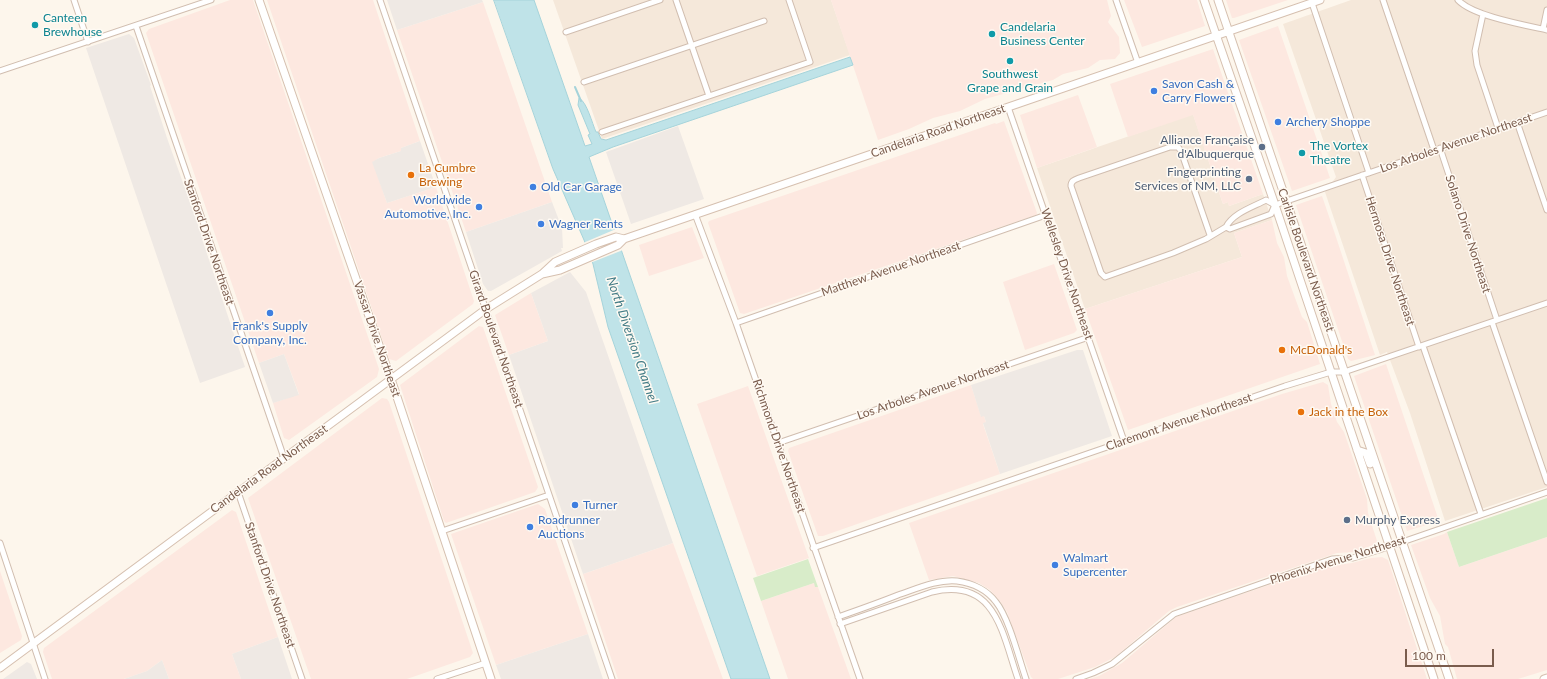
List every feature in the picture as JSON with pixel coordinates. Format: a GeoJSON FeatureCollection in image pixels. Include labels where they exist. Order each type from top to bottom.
{"type":"FeatureCollection","features":[{"type":"Feature","properties":{"kind":"main road","name":"Vassar Drive Northeast"},"geometry":{"type":"LineString","coordinates":[[259,0],[442,531],[491,679]]}},
{"type":"Feature","properties":{"kind":"main road","name":"Carlisle Boulevard Northeast"},"geometry":{"type":"LineString","coordinates":[[1204,0],[1275,205],[1434,679]]}},
{"type":"Feature","properties":{"kind":"main road","name":"Carlisle Boulevard Northeast"},"geometry":{"type":"LineString","coordinates":[[1218,0],[1449,679]]}},
{"type":"Feature","properties":{"kind":"main road","name":"Candelaria Road Northeast"},"geometry":{"type":"LineString","coordinates":[[0,668],[486,309],[542,274],[556,262],[579,251],[616,237],[624,238],[696,214],[1316,1]]}},
{"type":"Feature","properties":{"kind":"main road","name":"Candelaria Road Northeast"},"geometry":{"type":"LineString","coordinates":[[542,274],[560,270],[618,245],[624,238]]}},
{"type":"Feature","properties":{"kind":"main road"},"geometry":{"type":"LineString","coordinates":[[1357,450],[1366,453],[1378,488],[1387,497]]}},
{"type":"Feature","properties":{"kind":"street"},"geometry":{"type":"LineString","coordinates":[[74,0],[88,42]]}},
{"type":"Feature","properties":{"kind":"street"},"geometry":{"type":"LineString","coordinates":[[0,71],[211,0]]}},
{"type":"Feature","properties":{"kind":"street","name":"Girard Boulevard Northeast"},"geometry":{"type":"LineString","coordinates":[[380,0],[612,679]]}},
{"type":"Feature","properties":{"kind":"street"},"geometry":{"type":"LineString","coordinates":[[566,32],[660,0]]}},
{"type":"Feature","properties":{"kind":"street"},"geometry":{"type":"LineString","coordinates":[[676,0],[709,96]]}},
{"type":"Feature","properties":{"kind":"street"},"geometry":{"type":"LineString","coordinates":[[602,132],[810,62],[789,0]]}},
{"type":"Feature","properties":{"kind":"street"},"geometry":{"type":"LineString","coordinates":[[1116,0],[1138,63]]}},
{"type":"Feature","properties":{"kind":"street","name":"Solano Drive Northeast"},"geometry":{"type":"LineString","coordinates":[[1384,0],[1437,149],[1547,482]]}},
{"type":"Feature","properties":{"kind":"street"},"geometry":{"type":"LineString","coordinates":[[1458,0],[1463,5],[1483,14],[1545,30],[1547,10]]}},
{"type":"Feature","properties":{"kind":"street"},"geometry":{"type":"LineString","coordinates":[[1316,1],[1369,173]]}},
{"type":"Feature","properties":{"kind":"street"},"geometry":{"type":"LineString","coordinates":[[1483,14],[1475,51],[1477,65],[1498,128]]}},
{"type":"Feature","properties":{"kind":"street"},"geometry":{"type":"LineString","coordinates":[[584,82],[764,21]]}},
{"type":"Feature","properties":{"kind":"street","name":"Stanford Drive Northeast"},"geometry":{"type":"LineString","coordinates":[[136,26],[284,458]]}},
{"type":"Feature","properties":{"kind":"street","name":"Wellesley Drive Northeast"},"geometry":{"type":"LineString","coordinates":[[1008,107],[1124,441]]}},
{"type":"Feature","properties":{"kind":"street","name":"Los Arboles Avenue Northeast"},"geometry":{"type":"LineString","coordinates":[[1275,205],[1547,112]]}},
{"type":"Feature","properties":{"kind":"street"},"geometry":{"type":"LineString","coordinates":[[1517,122],[1547,210]]}},
{"type":"Feature","properties":{"kind":"street"},"geometry":{"type":"LineString","coordinates":[[1210,235],[1181,151],[1178,147],[1170,147],[1074,180],[1071,183],[1101,273],[1105,277],[1173,253],[1206,239],[1226,226],[1232,218],[1266,200],[1275,205],[1271,214],[1230,229],[1226,226]]}},
{"type":"Feature","properties":{"kind":"street","name":"Hermosa Drive Northeast"},"geometry":{"type":"LineString","coordinates":[[1362,175],[1481,514]]}},
{"type":"Feature","properties":{"kind":"street","name":"Richmond Drive Northeast"},"geometry":{"type":"LineString","coordinates":[[696,214],[736,323],[813,548],[860,679]]}},
{"type":"Feature","properties":{"kind":"street","name":"Matthew Avenue Northeast"},"geometry":{"type":"LineString","coordinates":[[736,323],[1046,215]]}},
{"type":"Feature","properties":{"kind":"street","name":"Claremont Avenue Northeast"},"geometry":{"type":"LineString","coordinates":[[813,548],[1285,386],[1331,372],[1344,372],[1547,303]]}},
{"type":"Feature","properties":{"kind":"street","name":"Los Arboles Avenue Northeast"},"geometry":{"type":"LineString","coordinates":[[778,443],[1089,337]]}},
{"type":"Feature","properties":{"kind":"street","name":"Stanford Drive Northeast"},"geometry":{"type":"LineString","coordinates":[[238,492],[302,679]]}},
{"type":"Feature","properties":{"kind":"street","name":"Phoenix Avenue Northeast"},"geometry":{"type":"LineString","coordinates":[[1076,679],[1112,664],[1174,614],[1332,559],[1353,558],[1547,492]]}},
{"type":"Feature","properties":{"kind":"street"},"geometry":{"type":"LineString","coordinates":[[442,531],[550,495]]}},
{"type":"Feature","properties":{"kind":"street"},"geometry":{"type":"LineString","coordinates":[[0,543],[45,679]]}},
{"type":"Feature","properties":{"kind":"street"},"geometry":{"type":"LineString","coordinates":[[838,617],[923,587],[957,581],[974,586],[987,593],[997,603],[1004,614],[1026,679]]}},
{"type":"Feature","properties":{"kind":"street"},"geometry":{"type":"LineString","coordinates":[[840,624],[946,588],[965,590],[981,598],[990,607],[996,617],[1018,679]]}},
{"type":"Feature","properties":{"kind":"street"},"geometry":{"type":"LineString","coordinates":[[437,679],[486,663]]}},
{"type":"Feature","properties":{"kind":"shaded area"},"geometry":{"type":"Polygon","coordinates":[[[230,0],[253,0],[379,369],[377,377],[289,440],[284,438],[273,403],[299,394],[284,354],[259,363],[146,33],[149,29],[230,0]]]}},
{"type":"Feature","properties":{"kind":"shaded area"},"geometry":{"type":"Polygon","coordinates":[[[267,0],[373,0],[420,141],[401,148],[401,151],[379,158],[373,162],[387,203],[436,187],[474,301],[473,304],[396,361],[389,359],[267,0]]]}},
{"type":"Feature","properties":{"kind":"shaded area"},"geometry":{"type":"Polygon","coordinates":[[[387,0],[482,0],[483,2],[397,30],[387,0]]]}},
{"type":"Feature","properties":{"kind":"shaded area"},"geometry":{"type":"Polygon","coordinates":[[[553,0],[831,0],[850,55],[602,139],[553,0]]]}},
{"type":"Feature","properties":{"kind":"shaded area"},"geometry":{"type":"Polygon","coordinates":[[[831,0],[1107,0],[1111,16],[1108,22],[1119,37],[1120,53],[1115,59],[1100,60],[1088,68],[1063,74],[1053,80],[985,99],[960,111],[933,118],[909,129],[878,140],[831,0]]]}},
{"type":"Feature","properties":{"kind":"shaded area"},"geometry":{"type":"Polygon","coordinates":[[[1124,0],[1197,0],[1205,26],[1142,47],[1124,0]]]}},
{"type":"Feature","properties":{"kind":"shaded area"},"geometry":{"type":"Polygon","coordinates":[[[1226,0],[1288,0],[1232,18],[1226,0]]]}},
{"type":"Feature","properties":{"kind":"shaded area"},"geometry":{"type":"Polygon","coordinates":[[[1351,0],[1547,0],[1547,487],[1445,521],[1410,413],[1387,352],[1380,355],[1325,192],[1336,177],[1283,24],[1351,0]]]}},
{"type":"Feature","properties":{"kind":"shaded area"},"geometry":{"type":"Polygon","coordinates":[[[483,2],[552,202],[466,232],[397,30],[483,2]]]}},
{"type":"Feature","properties":{"kind":"shaded area"},"geometry":{"type":"Polygon","coordinates":[[[1278,26],[1330,178],[1292,191],[1239,40],[1278,26]]]}},
{"type":"Feature","properties":{"kind":"shaded area"},"geometry":{"type":"Polygon","coordinates":[[[129,34],[134,38],[151,85],[150,86],[167,138],[203,239],[245,367],[200,383],[86,48],[129,34]]]}},
{"type":"Feature","properties":{"kind":"shaded area"},"geometry":{"type":"Polygon","coordinates":[[[1213,49],[1263,194],[1229,206],[1228,202],[1223,204],[1193,115],[1128,137],[1110,84],[1213,49]]]}},
{"type":"Feature","properties":{"kind":"shaded area"},"geometry":{"type":"Polygon","coordinates":[[[1078,95],[1097,147],[1037,168],[1020,115],[1078,95]]]}},
{"type":"Feature","properties":{"kind":"shaded area"},"geometry":{"type":"Polygon","coordinates":[[[1193,114],[1223,204],[1228,202],[1229,206],[1263,194],[1272,220],[1234,233],[1242,257],[1085,309],[1037,168],[1193,114]]]}},
{"type":"Feature","properties":{"kind":"shaded area"},"geometry":{"type":"Polygon","coordinates":[[[1004,121],[1037,213],[1036,215],[744,314],[740,313],[708,223],[709,221],[1004,121]]]}},
{"type":"Feature","properties":{"kind":"shaded area"},"geometry":{"type":"Polygon","coordinates":[[[678,126],[704,199],[631,224],[606,152],[678,126]]]}},
{"type":"Feature","properties":{"kind":"shaded area"},"geometry":{"type":"Polygon","coordinates":[[[420,141],[436,187],[387,203],[372,162],[379,158],[401,151],[401,148],[420,141]]]}},
{"type":"Feature","properties":{"kind":"shaded area"},"geometry":{"type":"Polygon","coordinates":[[[1322,196],[1375,355],[1351,361],[1348,359],[1296,205],[1322,196]]]}},
{"type":"Feature","properties":{"kind":"shaded area"},"geometry":{"type":"Polygon","coordinates":[[[552,202],[562,228],[562,251],[491,291],[488,291],[483,284],[466,232],[552,202]]]}},
{"type":"Feature","properties":{"kind":"shaded area"},"geometry":{"type":"Polygon","coordinates":[[[1272,220],[1277,243],[1284,257],[1287,276],[1302,317],[1307,322],[1320,364],[1128,430],[1085,309],[1242,257],[1234,233],[1272,220]]]}},
{"type":"Feature","properties":{"kind":"shaded area"},"geometry":{"type":"Polygon","coordinates":[[[692,227],[704,258],[649,276],[639,245],[692,227]]]}},
{"type":"Feature","properties":{"kind":"shaded area"},"geometry":{"type":"Polygon","coordinates":[[[1054,264],[1077,330],[1074,333],[1025,350],[1003,282],[1054,264]]]}},
{"type":"Feature","properties":{"kind":"shaded area"},"geometry":{"type":"Polygon","coordinates":[[[570,272],[586,292],[673,543],[583,574],[509,355],[548,341],[531,293],[570,272]]]}},
{"type":"Feature","properties":{"kind":"shaded area"},"geometry":{"type":"Polygon","coordinates":[[[531,293],[548,341],[509,355],[495,315],[531,293]]]}},
{"type":"Feature","properties":{"kind":"shaded area"},"geometry":{"type":"Polygon","coordinates":[[[479,326],[483,327],[538,487],[535,492],[446,523],[444,521],[400,385],[479,326]]]}},
{"type":"Feature","properties":{"kind":"shaded area"},"geometry":{"type":"Polygon","coordinates":[[[1077,350],[1083,350],[1112,436],[1000,474],[983,423],[986,422],[984,416],[981,417],[971,385],[1077,350]]]}},
{"type":"Feature","properties":{"kind":"shaded area"},"geometry":{"type":"Polygon","coordinates":[[[284,354],[299,395],[273,403],[259,363],[284,354]]]}},
{"type":"Feature","properties":{"kind":"shaded area"},"geometry":{"type":"Polygon","coordinates":[[[1386,364],[1439,521],[1407,531],[1354,376],[1386,364]]]}},
{"type":"Feature","properties":{"kind":"shaded area"},"geometry":{"type":"Polygon","coordinates":[[[1323,382],[1328,385],[1331,404],[1337,422],[1344,432],[1367,499],[1368,513],[1377,541],[1376,544],[1354,552],[1337,553],[1177,607],[1169,611],[1115,657],[1095,667],[1058,679],[1033,679],[1031,677],[1007,612],[990,590],[979,583],[953,576],[929,580],[909,523],[1282,394],[1323,382]]]}},
{"type":"Feature","properties":{"kind":"shaded area"},"geometry":{"type":"Polygon","coordinates":[[[971,385],[981,416],[984,416],[986,422],[983,424],[1000,474],[823,536],[818,536],[788,451],[789,448],[971,385]]]}},
{"type":"Feature","properties":{"kind":"shaded area"},"geometry":{"type":"Polygon","coordinates":[[[748,386],[809,558],[757,576],[697,404],[748,386]]]}},
{"type":"Feature","properties":{"kind":"shaded area"},"geometry":{"type":"Polygon","coordinates":[[[382,398],[387,399],[389,402],[473,653],[470,657],[407,679],[311,679],[248,498],[382,398]]]}},
{"type":"Feature","properties":{"kind":"shaded area"},"geometry":{"type":"Polygon","coordinates":[[[538,504],[545,509],[588,634],[496,665],[451,534],[538,504]]]}},
{"type":"Feature","properties":{"kind":"shaded area"},"geometry":{"type":"Polygon","coordinates":[[[232,510],[236,512],[278,637],[232,654],[241,679],[169,679],[162,660],[147,671],[124,679],[52,679],[43,652],[44,648],[232,510]]]}},
{"type":"Feature","properties":{"kind":"shaded area"},"geometry":{"type":"Polygon","coordinates":[[[1447,532],[1459,567],[1547,537],[1547,670],[1518,679],[1457,679],[1448,647],[1445,644],[1440,616],[1430,598],[1411,545],[1447,532]]]}},
{"type":"Feature","properties":{"kind":"shaded area"},"geometry":{"type":"Polygon","coordinates":[[[673,543],[723,679],[618,679],[583,574],[673,543]]]}},
{"type":"Feature","properties":{"kind":"shaded area"},"geometry":{"type":"Polygon","coordinates":[[[1382,557],[1388,560],[1427,679],[1089,679],[1099,676],[1122,663],[1176,617],[1321,567],[1382,557]]]}},
{"type":"Feature","properties":{"kind":"shaded area"},"geometry":{"type":"Polygon","coordinates":[[[0,571],[22,636],[21,640],[0,653],[0,571]]]}},
{"type":"Feature","properties":{"kind":"shaded area"},"geometry":{"type":"Polygon","coordinates":[[[814,583],[816,587],[818,587],[851,679],[788,679],[761,601],[814,583]]]}},
{"type":"Feature","properties":{"kind":"shaded area"},"geometry":{"type":"Polygon","coordinates":[[[588,634],[603,679],[501,679],[496,665],[588,634]]]}},
{"type":"Feature","properties":{"kind":"shaded area"},"geometry":{"type":"Polygon","coordinates":[[[278,637],[292,679],[241,679],[232,654],[278,637]]]}},
{"type":"Feature","properties":{"kind":"shaded area"},"geometry":{"type":"Polygon","coordinates":[[[162,660],[169,679],[124,679],[147,671],[162,660]]]}},
{"type":"Feature","properties":{"kind":"shaded area"},"geometry":{"type":"Polygon","coordinates":[[[27,662],[31,664],[37,679],[3,679],[27,662]]]}},
{"type":"Feature","properties":{"kind":"green space"},"geometry":{"type":"Polygon","coordinates":[[[1547,498],[1547,537],[1459,567],[1447,532],[1547,498]]]}},
{"type":"Feature","properties":{"kind":"green space"},"geometry":{"type":"Polygon","coordinates":[[[808,559],[818,587],[815,587],[814,583],[761,601],[753,578],[808,559]]]}},
{"type":"Feature","properties":{"kind":"water","name":"North Diversion Channel"},"geometry":{"type":"Polygon","coordinates":[[[494,0],[534,0],[585,146],[592,144],[588,135],[590,134],[578,105],[579,98],[587,108],[596,132],[598,132],[601,139],[606,140],[850,57],[853,65],[613,147],[589,157],[770,679],[731,679],[608,327],[593,264],[553,169],[494,0]]]}},
{"type":"Feature","properties":{"kind":"pier"},"geometry":{"type":"Polygon","coordinates":[[[616,229],[623,250],[590,263],[583,243],[616,229]]]}},
{"type":"Feature","properties":{"kind":"waterway"},"geometry":{"type":"LineString","coordinates":[[575,87],[581,101]]}},
{"type":"Feature","properties":{"kind":"place","name":"Canteen Brewhouse"},"geometry":{"type":"Point","coordinates":[35,25]}},
{"type":"Feature","properties":{"kind":"place","name":"Candelaria Business Center"},"geometry":{"type":"Point","coordinates":[992,34]}},
{"type":"Feature","properties":{"kind":"place","name":"Southwest Grape and Grain"},"geometry":{"type":"Point","coordinates":[1010,61]}},
{"type":"Feature","properties":{"kind":"place","name":"Savon Cash & Carry Flowers"},"geometry":{"type":"Point","coordinates":[1154,91]}},
{"type":"Feature","properties":{"kind":"place","name":"Archery Shoppe"},"geometry":{"type":"Point","coordinates":[1278,122]}},
{"type":"Feature","properties":{"kind":"place","name":"Alliance Française d'Albuquerque"},"geometry":{"type":"Point","coordinates":[1262,147]}},
{"type":"Feature","properties":{"kind":"place","name":"The Vortex Theatre"},"geometry":{"type":"Point","coordinates":[1302,153]}},
{"type":"Feature","properties":{"kind":"place","name":"La Cumbre Brewing"},"geometry":{"type":"Point","coordinates":[411,175]}},
{"type":"Feature","properties":{"kind":"place","name":"Fingerprinting Services of NM, LLC"},"geometry":{"type":"Point","coordinates":[1249,179]}},
{"type":"Feature","properties":{"kind":"place","name":"Old Car Garage"},"geometry":{"type":"Point","coordinates":[533,187]}},
{"type":"Feature","properties":{"kind":"place","name":"Worldwide Automotive, Inc."},"geometry":{"type":"Point","coordinates":[479,207]}},
{"type":"Feature","properties":{"kind":"place","name":"Wagner Rents"},"geometry":{"type":"Point","coordinates":[541,224]}},
{"type":"Feature","properties":{"kind":"place","name":"Frank's Supply Company, Inc."},"geometry":{"type":"Point","coordinates":[270,313]}},
{"type":"Feature","properties":{"kind":"place","name":"McDonald's"},"geometry":{"type":"Point","coordinates":[1282,350]}},
{"type":"Feature","properties":{"kind":"place","name":"Jack in the Box"},"geometry":{"type":"Point","coordinates":[1301,412]}},
{"type":"Feature","properties":{"kind":"place","name":"Turner"},"geometry":{"type":"Point","coordinates":[575,505]}},
{"type":"Feature","properties":{"kind":"place","name":"Murphy Express"},"geometry":{"type":"Point","coordinates":[1347,520]}},
{"type":"Feature","properties":{"kind":"place","name":"Roadrunner Auctions"},"geometry":{"type":"Point","coordinates":[530,527]}},
{"type":"Feature","properties":{"kind":"place","name":"Walmart Supercenter"},"geometry":{"type":"Point","coordinates":[1055,565]}}]}
